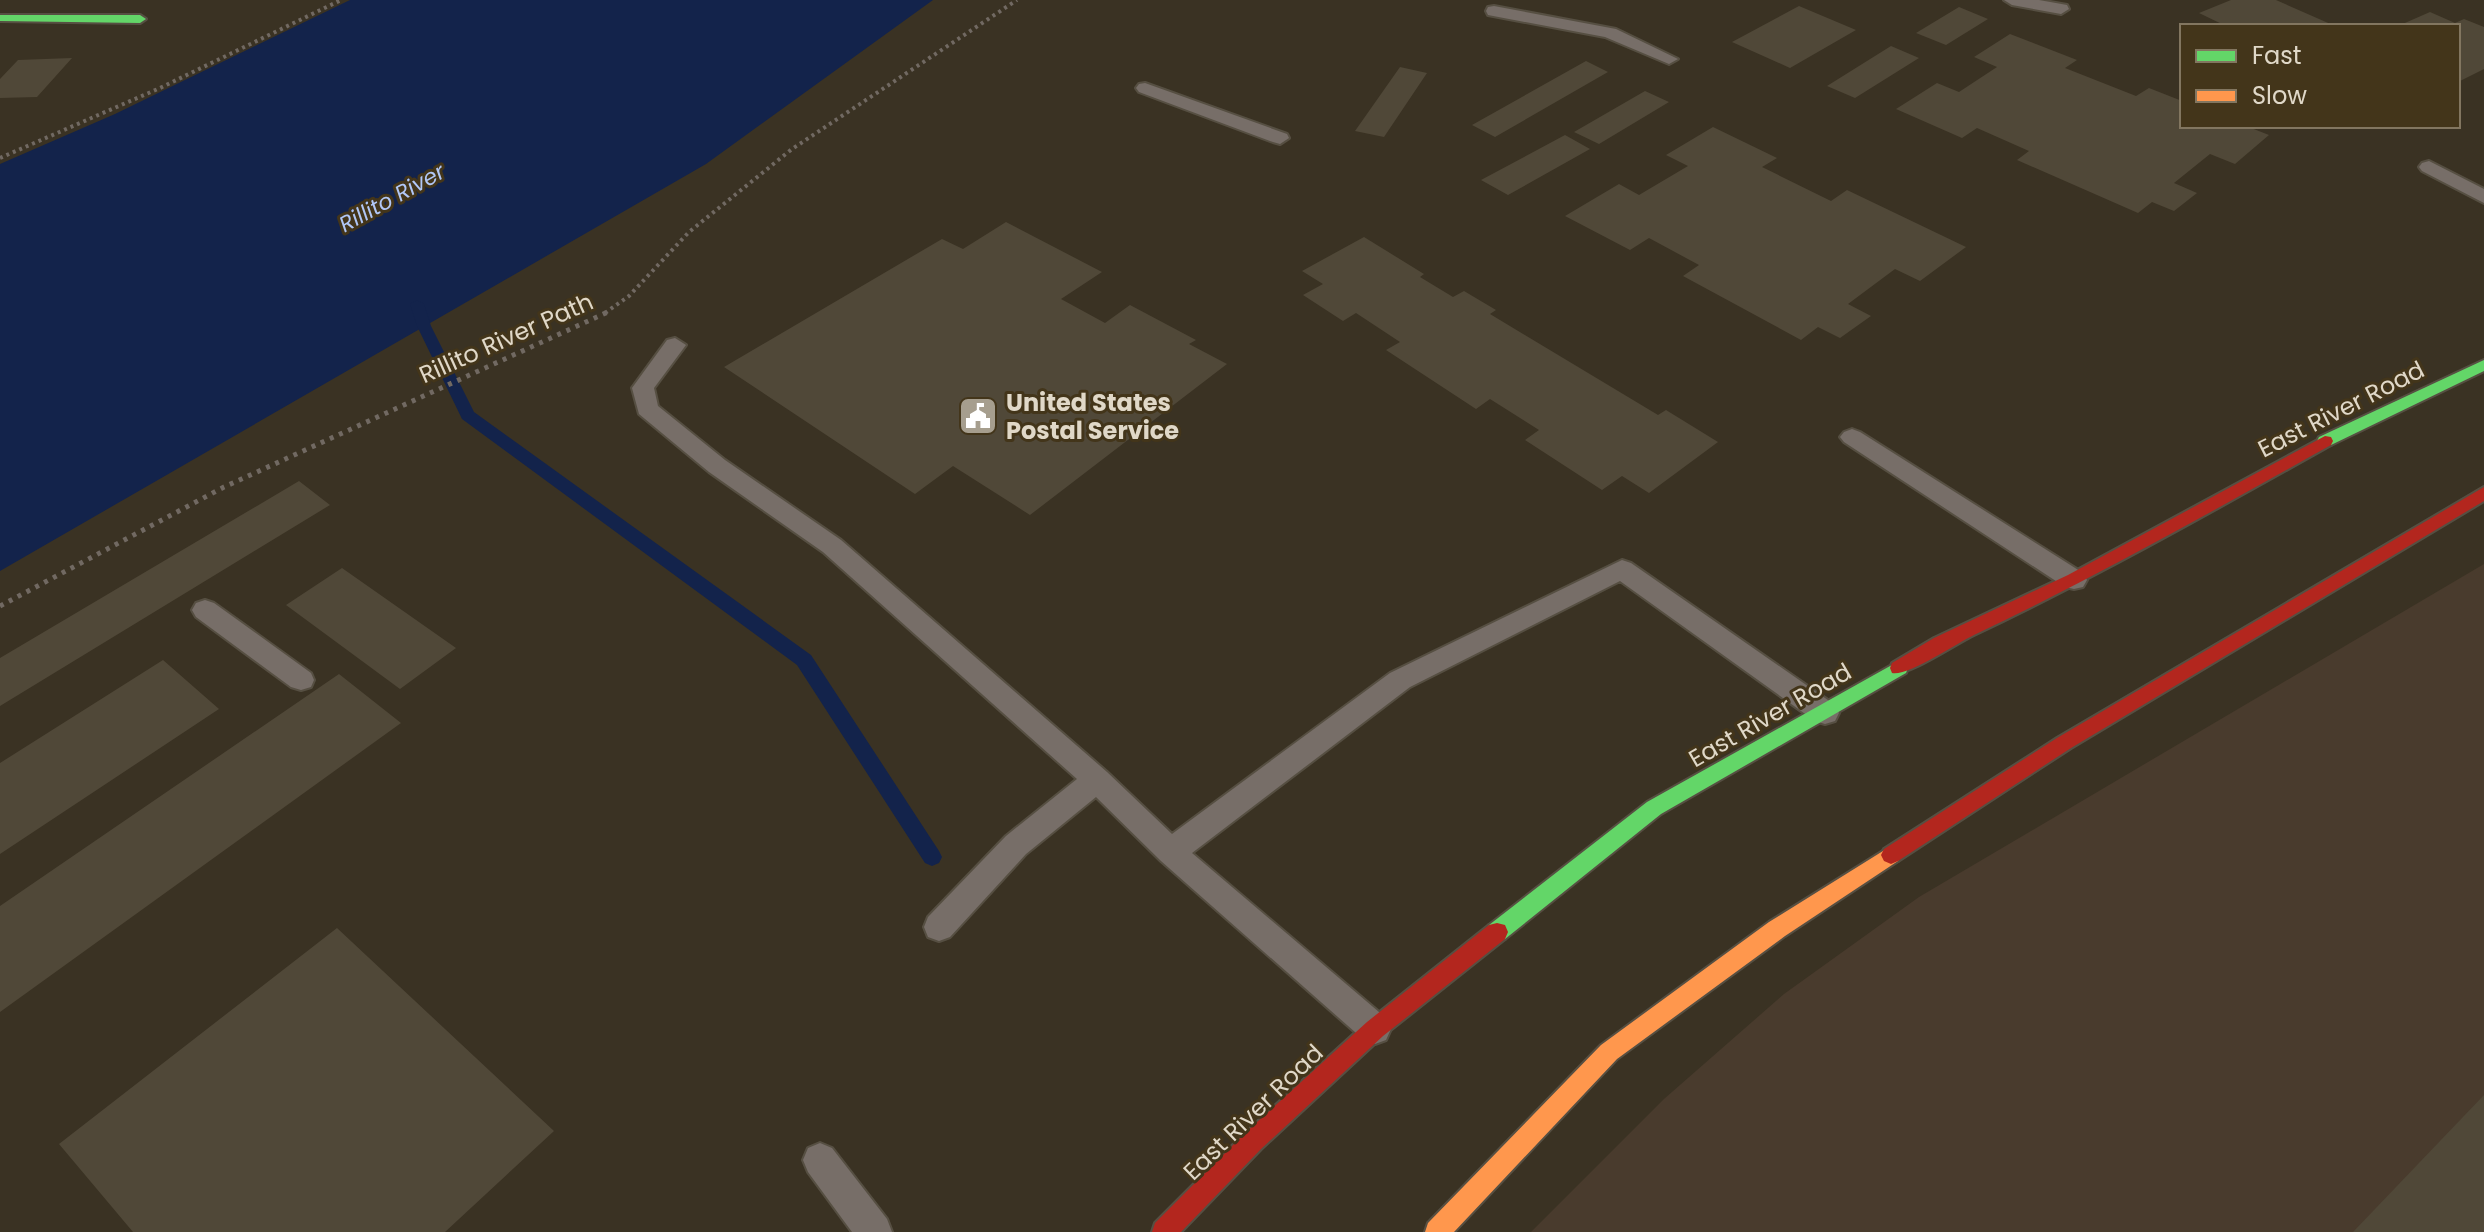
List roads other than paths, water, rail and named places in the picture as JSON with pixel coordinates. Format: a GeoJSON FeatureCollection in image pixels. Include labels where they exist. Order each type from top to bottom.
{"type":"FeatureCollection","features":[{"type":"Feature","properties":{"kind":"main road"},"geometry":{"type":"LineString","coordinates":[[0,18],[140,19]]}},
{"type":"Feature","properties":{"kind":"main road","name":"East River Road"},"geometry":{"type":"LineString","coordinates":[[1164,1232],[1253,1141],[1375,1029],[1654,808],[1825,713],[1940,643],[2074,580],[2351,427],[2484,365]]}},
{"type":"Feature","properties":{"kind":"main road"},"geometry":{"type":"LineString","coordinates":[[1437,1232],[1609,1052],[1777,929],[2064,743],[2484,493]]}},
{"type":"Feature","properties":{"kind":"lane"},"geometry":{"type":"LineString","coordinates":[[2012,0],[2061,9]]}},
{"type":"Feature","properties":{"kind":"lane"},"geometry":{"type":"LineString","coordinates":[[1494,11],[1610,33],[1669,59]]}},
{"type":"Feature","properties":{"kind":"lane"},"geometry":{"type":"LineString","coordinates":[[1145,88],[1280,138]]}},
{"type":"Feature","properties":{"kind":"lane"},"geometry":{"type":"LineString","coordinates":[[2429,167],[2484,197]]}},
{"type":"Feature","properties":{"kind":"lane"},"geometry":{"type":"LineString","coordinates":[[675,345],[643,388],[647,409],[717,466],[832,546],[1097,780],[1171,852],[1375,1029]]}},
{"type":"Feature","properties":{"kind":"lane"},"geometry":{"type":"LineString","coordinates":[[1852,437],[2074,580]]}},
{"type":"Feature","properties":{"kind":"lane"},"geometry":{"type":"LineString","coordinates":[[1171,852],[1400,680],[1622,569],[1825,713]]}},
{"type":"Feature","properties":{"kind":"lane"},"geometry":{"type":"LineString","coordinates":[[205,610],[301,680]]}},
{"type":"Feature","properties":{"kind":"lane"},"geometry":{"type":"LineString","coordinates":[[939,927],[1016,845],[1097,780]]}},
{"type":"Feature","properties":{"kind":"lane"},"geometry":{"type":"LineString","coordinates":[[820,1160],[874,1232]]}},
{"type":"Feature","properties":{"kind":"water","name":"Rillito River"},"geometry":{"type":"Polygon","coordinates":[[[350,0],[933,0],[706,164],[0,571],[0,164],[115,114],[350,0]]]}},
{"type":"Feature","properties":{"kind":"waterway"},"geometry":{"type":"LineString","coordinates":[[417,304],[424,326],[468,415],[804,660],[932,857]]}},
{"type":"Feature","properties":{"kind":"place","name":"United States Postal Service"},"geometry":{"type":"Point","coordinates":[978,416]}}]}
